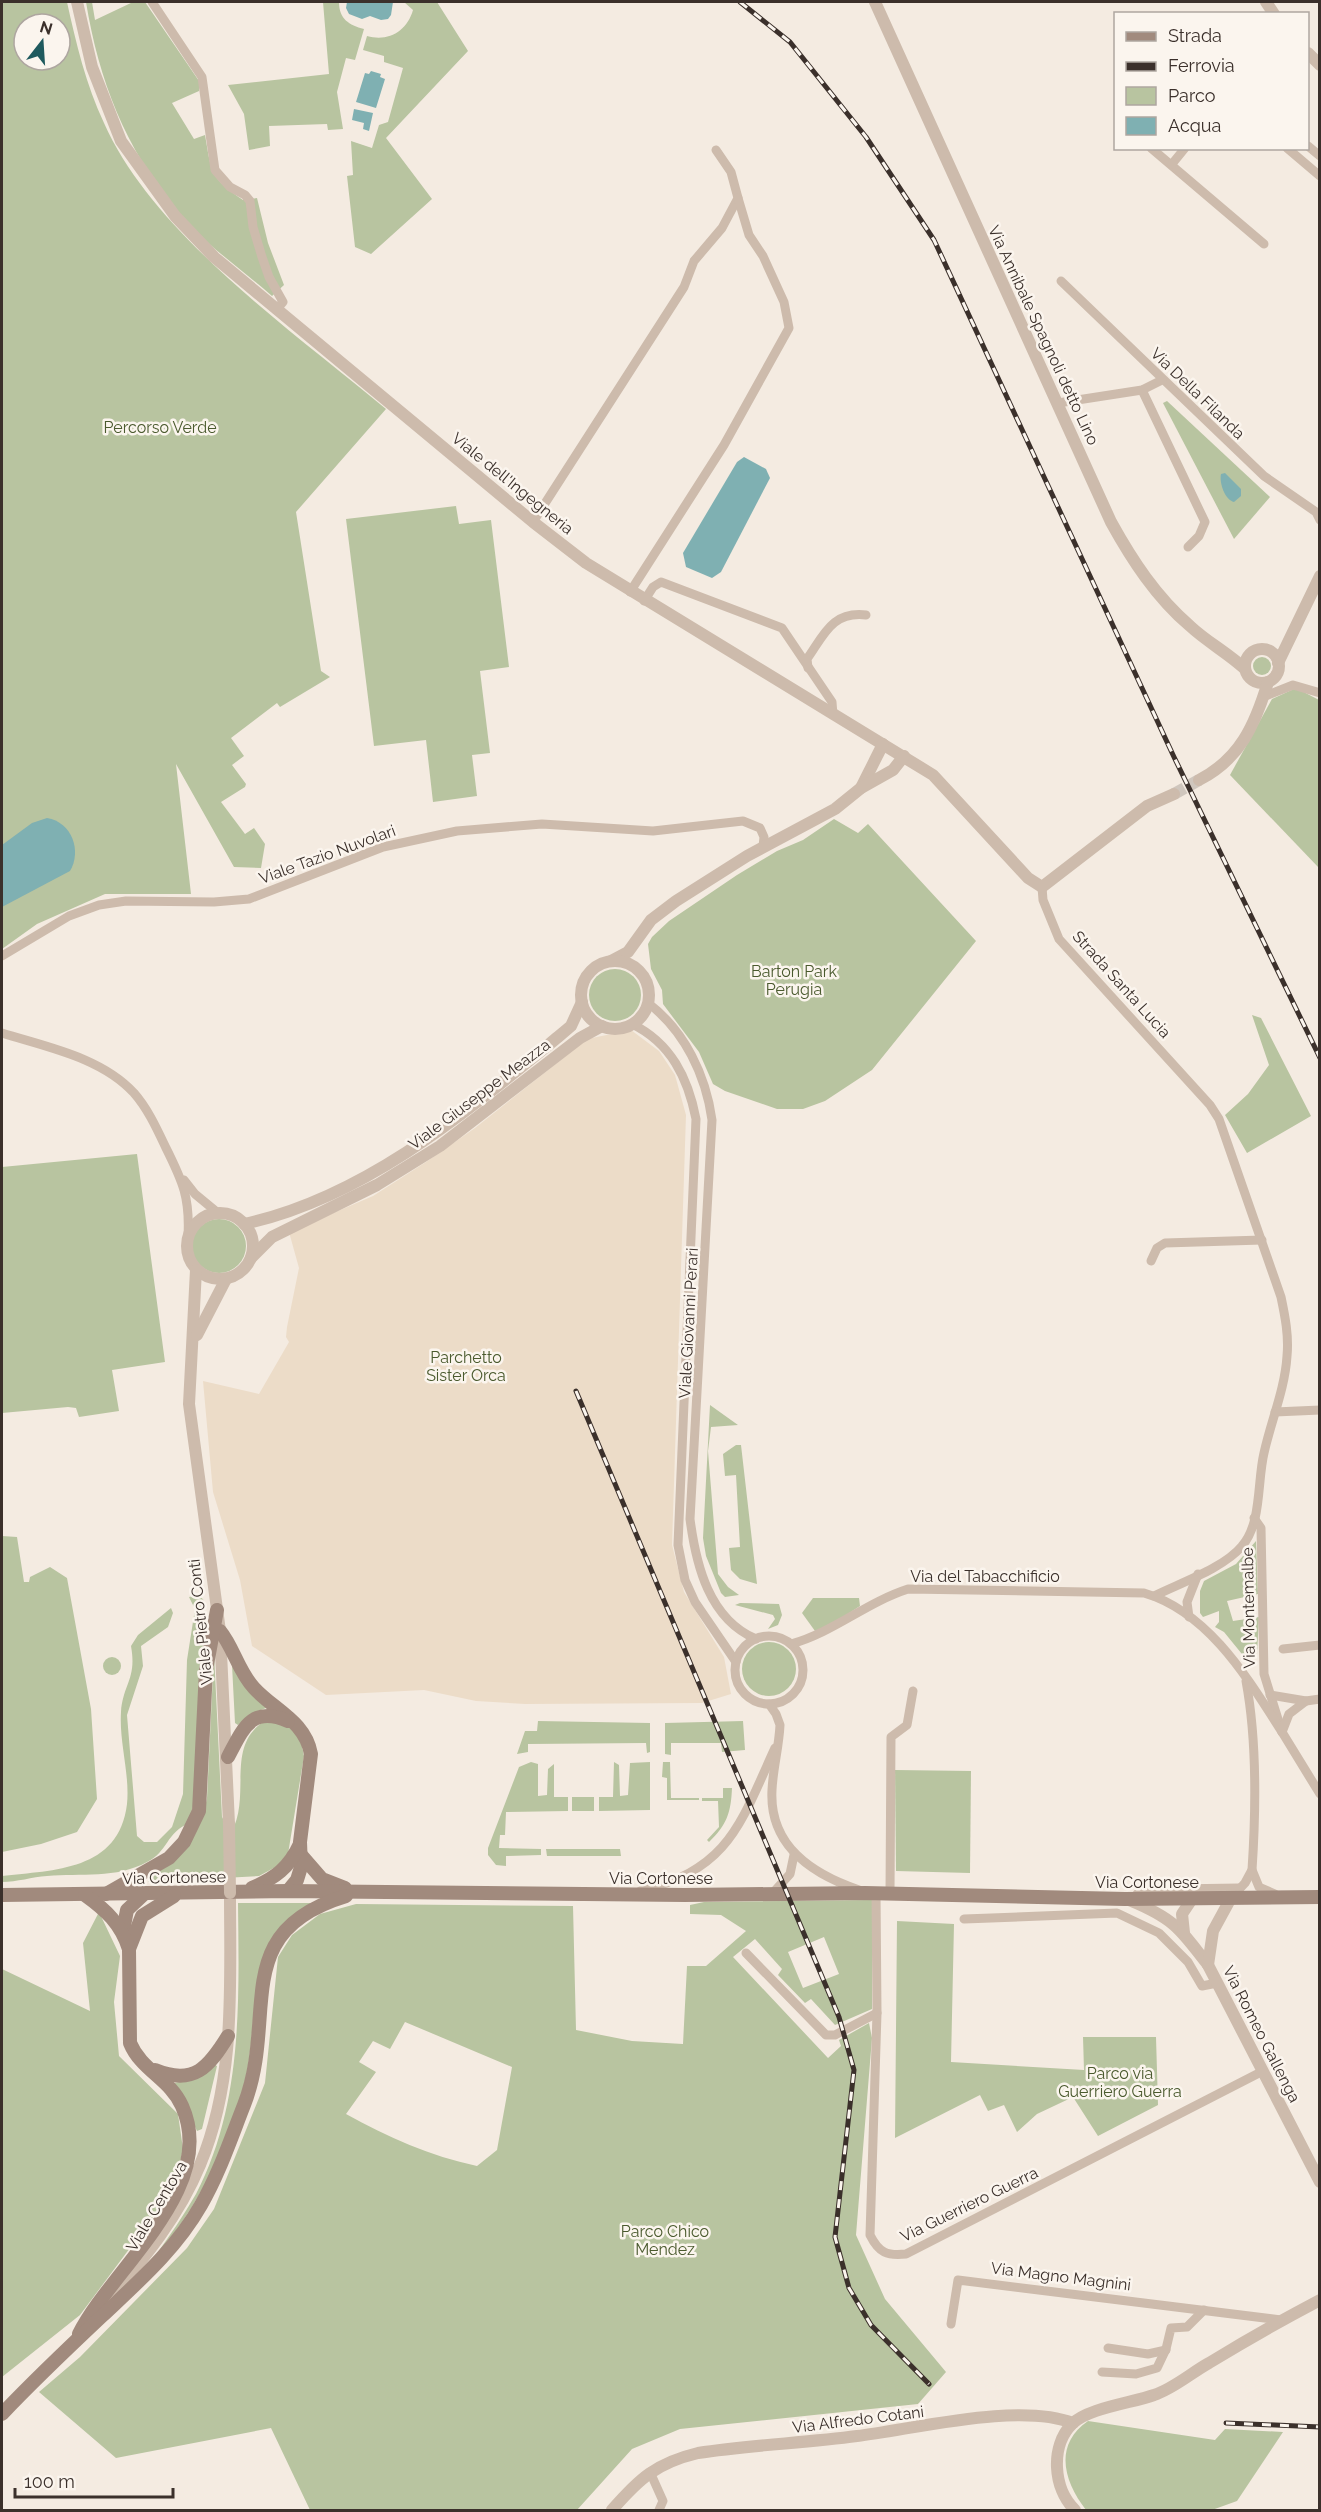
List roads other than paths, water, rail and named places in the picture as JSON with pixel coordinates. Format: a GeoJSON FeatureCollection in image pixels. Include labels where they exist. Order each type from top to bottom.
{"type":"FeatureCollection","features":[{"type":"Feature","properties":{"kind":"main road"},"geometry":{"type":"LineString","coordinates":[[104,1895],[169,1858],[184,1842],[199,1811],[206,1670],[217,1610]]}},
{"type":"Feature","properties":{"kind":"main road"},"geometry":{"type":"LineString","coordinates":[[220,1631],[230,1643],[238,1662],[254,1688],[296,1724],[309,1742],[311,1754],[300,1874],[288,1891]]}},
{"type":"Feature","properties":{"kind":"main road"},"geometry":{"type":"LineString","coordinates":[[228,1757],[241,1732],[256,1718],[277,1716],[296,1724]]}},
{"type":"Feature","properties":{"kind":"main road"},"geometry":{"type":"LineString","coordinates":[[244,1892],[278,1875],[301,1849]]}},
{"type":"Feature","properties":{"kind":"main road"},"geometry":{"type":"LineString","coordinates":[[301,1849],[322,1879],[359,1892]]}},
{"type":"Feature","properties":{"kind":"main road","name":"Via Cortonese"},"geometry":{"type":"LineString","coordinates":[[2,1895],[177,1895],[288,1891],[624,1895],[877,1893],[1125,1899],[1192,1899],[1235,1893],[1250,1897],[1320,1897]]}},
{"type":"Feature","properties":{"kind":"main road"},"geometry":{"type":"LineString","coordinates":[[75,2341],[148,2274],[201,2205],[248,2096],[259,2044],[265,1970],[278,1935],[294,1919],[319,1904],[359,1892]]}},
{"type":"Feature","properties":{"kind":"main road"},"geometry":{"type":"LineString","coordinates":[[123,1931],[126,1910],[143,1894]]}},
{"type":"Feature","properties":{"kind":"main road"},"geometry":{"type":"LineString","coordinates":[[75,2341],[90,2311],[136,2256],[163,2214],[180,2183],[190,2154],[190,2131],[182,2105],[168,2084],[142,2064],[130,2043],[129,1949],[123,1931],[115,1919],[85,1895]]}},
{"type":"Feature","properties":{"kind":"main road"},"geometry":{"type":"LineString","coordinates":[[129,1949],[142,1916],[177,1895]]}},
{"type":"Feature","properties":{"kind":"main road"},"geometry":{"type":"LineString","coordinates":[[142,2064],[172,2075],[186,2076],[201,2071],[212,2061],[228,2036]]}},
{"type":"Feature","properties":{"kind":"main road","name":"Viale Centova"},"geometry":{"type":"LineString","coordinates":[[2,2414],[75,2341]]}},
{"type":"Feature","properties":{"kind":"street","name":"Viale dell'Ingegneria"},"geometry":{"type":"LineString","coordinates":[[77,2],[92,67],[108,113],[121,141],[137,166],[193,237],[276,310],[533,522],[644,601],[933,775],[1028,878],[1042,887]]}},
{"type":"Feature","properties":{"kind":"street"},"geometry":{"type":"LineString","coordinates":[[152,2],[202,77],[215,170],[230,187],[245,195],[250,201],[253,227],[268,277],[283,302],[276,310]]}},
{"type":"Feature","properties":{"kind":"street","name":"Via Annibale Spagnoli detto Lino"},"geometry":{"type":"LineString","coordinates":[[875,2],[1111,522],[1128,553],[1171,607],[1210,643],[1245,669]]}},
{"type":"Feature","properties":{"kind":"street"},"geometry":{"type":"LineString","coordinates":[[1309,54],[1320,65]]}},
{"type":"Feature","properties":{"kind":"street"},"geometry":{"type":"LineString","coordinates":[[630,592],[724,445],[789,328],[784,302],[764,256],[749,234],[731,172],[716,150]]}},
{"type":"Feature","properties":{"kind":"street"},"geometry":{"type":"LineString","coordinates":[[1154,150],[1264,244]]}},
{"type":"Feature","properties":{"kind":"street"},"geometry":{"type":"LineString","coordinates":[[1172,164],[1183,150]]}},
{"type":"Feature","properties":{"kind":"street"},"geometry":{"type":"LineString","coordinates":[[1289,150],[1320,176]]}},
{"type":"Feature","properties":{"kind":"street"},"geometry":{"type":"LineString","coordinates":[[533,522],[684,288],[694,261],[722,228],[738,198]]}},
{"type":"Feature","properties":{"kind":"street","name":"Via Della Filanda"},"geometry":{"type":"LineString","coordinates":[[1061,281],[1264,476],[1316,512],[1320,520]]}},
{"type":"Feature","properties":{"kind":"street"},"geometry":{"type":"LineString","coordinates":[[1058,403],[1142,390],[1162,380]]}},
{"type":"Feature","properties":{"kind":"street"},"geometry":{"type":"LineString","coordinates":[[1142,390],[1204,522],[1199,536],[1188,547]]}},
{"type":"Feature","properties":{"kind":"street"},"geometry":{"type":"LineString","coordinates":[[1199,780],[1218,770],[1235,754],[1268,682],[1275,676],[1278,663],[1320,576]]}},
{"type":"Feature","properties":{"kind":"street"},"geometry":{"type":"LineString","coordinates":[[644,601],[653,587],[661,582],[782,628],[808,670],[832,702],[833,715]]}},
{"type":"Feature","properties":{"kind":"street"},"geometry":{"type":"LineString","coordinates":[[808,670],[807,659],[836,619],[852,613],[866,615]]}},
{"type":"Feature","properties":{"kind":"street"},"geometry":{"type":"LineString","coordinates":[[1224,652],[1249,654],[1257,650],[1266,650],[1276,646],[1293,632]]}},
{"type":"Feature","properties":{"kind":"street"},"geometry":{"type":"LineString","coordinates":[[1266,650],[1274,654],[1278,663]]}},
{"type":"Feature","properties":{"kind":"street"},"geometry":{"type":"LineString","coordinates":[[1249,654],[1245,669],[1253,681],[1268,682]]}},
{"type":"Feature","properties":{"kind":"street"},"geometry":{"type":"LineString","coordinates":[[1263,697],[1293,685],[1320,693]]}},
{"type":"Feature","properties":{"kind":"street"},"geometry":{"type":"LineString","coordinates":[[861,788],[883,744]]}},
{"type":"Feature","properties":{"kind":"street"},"geometry":{"type":"LineString","coordinates":[[638,941],[639,971],[648,986],[648,1004],[645,1012],[632,1024],[612,1028],[602,1026],[586,1012],[582,1002],[585,980],[600,964],[628,952],[651,920],[668,907],[763,847],[835,809],[861,788],[893,770],[904,756]]}},
{"type":"Feature","properties":{"kind":"street"},"geometry":{"type":"LineString","coordinates":[[1042,887],[1147,806],[1174,794]]}},
{"type":"Feature","properties":{"kind":"street","name":"Viale Tazio Nuvolari"},"geometry":{"type":"LineString","coordinates":[[2,956],[69,916],[99,905],[126,901],[214,902],[249,898],[383,847],[457,831],[542,824],[653,831],[742,821],[760,828],[764,837],[763,847]]}},
{"type":"Feature","properties":{"kind":"street","name":"Strada Santa Lucia"},"geometry":{"type":"LineString","coordinates":[[1042,887],[1043,900],[1059,939],[1210,1105],[1220,1119],[1262,1240],[1281,1297],[1288,1336],[1285,1378],[1264,1454],[1254,1518]]}},
{"type":"Feature","properties":{"kind":"street"},"geometry":{"type":"LineString","coordinates":[[611,961],[621,961],[639,971]]}},
{"type":"Feature","properties":{"kind":"street","name":"Viale Giuseppe Meazza"},"geometry":{"type":"LineString","coordinates":[[244,1224],[305,1206],[409,1150],[458,1117],[571,1026],[582,1002]]}},
{"type":"Feature","properties":{"kind":"street","name":"Viale Giovanni Perari"},"geometry":{"type":"LineString","coordinates":[[648,1004],[658,1011],[688,1049],[706,1088],[712,1120],[698,1415],[690,1519],[693,1539],[700,1573],[720,1611],[741,1632],[756,1639]]}},
{"type":"Feature","properties":{"kind":"street","name":"Viale Giovanni Perari"},"geometry":{"type":"LineString","coordinates":[[632,1024],[650,1033],[661,1043],[681,1070],[696,1119],[678,1545],[685,1580],[695,1602],[736,1662]]}},
{"type":"Feature","properties":{"kind":"street","name":"Viale Giuseppe Meazza"},"geometry":{"type":"LineString","coordinates":[[251,1258],[272,1237],[377,1185],[440,1146],[580,1038],[602,1026]]}},
{"type":"Feature","properties":{"kind":"street","name":"Viale Pietro Conti"},"geometry":{"type":"LineString","coordinates":[[2,1033],[91,1063],[133,1092],[151,1116],[179,1174],[189,1208],[187,1254],[196,1270],[198,1288],[189,1404],[220,1631],[228,1757],[230,1893]]}},
{"type":"Feature","properties":{"kind":"street","name":"Viale Pietro Conti"},"geometry":{"type":"LineString","coordinates":[[179,1174],[195,1194],[218,1213],[228,1214],[244,1224]]}},
{"type":"Feature","properties":{"kind":"street"},"geometry":{"type":"LineString","coordinates":[[188,1236],[200,1220],[218,1213]]}},
{"type":"Feature","properties":{"kind":"street"},"geometry":{"type":"LineString","coordinates":[[244,1224],[252,1240],[251,1258]]}},
{"type":"Feature","properties":{"kind":"street"},"geometry":{"type":"LineString","coordinates":[[1151,1261],[1157,1248],[1165,1244],[1262,1240]]}},
{"type":"Feature","properties":{"kind":"street","name":"Viale Pietro Conti"},"geometry":{"type":"LineString","coordinates":[[192,1348],[205,1315],[226,1279],[245,1268],[251,1258]]}},
{"type":"Feature","properties":{"kind":"street"},"geometry":{"type":"LineString","coordinates":[[196,1270],[216,1279],[226,1279]]}},
{"type":"Feature","properties":{"kind":"street"},"geometry":{"type":"LineString","coordinates":[[1275,1412],[1320,1410]]}},
{"type":"Feature","properties":{"kind":"street"},"geometry":{"type":"LineString","coordinates":[[1155,1596],[1223,1561],[1243,1545],[1254,1518]]}},
{"type":"Feature","properties":{"kind":"street","name":"Via Montemalbe"},"geometry":{"type":"LineString","coordinates":[[1254,1518],[1261,1528],[1263,1674],[1282,1732],[1320,1794]]}},
{"type":"Feature","properties":{"kind":"street"},"geometry":{"type":"LineString","coordinates":[[1189,1617],[1187,1602],[1198,1574]]}},
{"type":"Feature","properties":{"kind":"street","name":"Via del Tabacchificio"},"geometry":{"type":"LineString","coordinates":[[791,1644],[818,1635],[881,1598],[908,1589],[1078,1590],[1144,1593],[1155,1596],[1189,1617],[1221,1645],[1244,1675],[1252,1713],[1252,1870]]}},
{"type":"Feature","properties":{"kind":"street"},"geometry":{"type":"LineString","coordinates":[[773,1636],[791,1644],[800,1654],[804,1668],[801,1682],[794,1694],[783,1701],[769,1704],[756,1701],[745,1693],[736,1676],[736,1662],[740,1652],[756,1639],[773,1636]]}},
{"type":"Feature","properties":{"kind":"street"},"geometry":{"type":"LineString","coordinates":[[1283,1648],[1320,1645]]}},
{"type":"Feature","properties":{"kind":"street"},"geometry":{"type":"LineString","coordinates":[[1244,1675],[1282,1732]]}},
{"type":"Feature","properties":{"kind":"street","name":"Via Guerriero Guerra"},"geometry":{"type":"LineString","coordinates":[[914,1691],[907,1725],[891,1737],[877,1893],[877,2013],[870,2235],[876,2247],[891,2255],[906,2253],[1001,2207],[1263,2071]]}},
{"type":"Feature","properties":{"kind":"street"},"geometry":{"type":"LineString","coordinates":[[1270,1695],[1306,1701],[1320,1699]]}},
{"type":"Feature","properties":{"kind":"street"},"geometry":{"type":"LineString","coordinates":[[1282,1732],[1289,1714],[1306,1701]]}},
{"type":"Feature","properties":{"kind":"street"},"geometry":{"type":"LineString","coordinates":[[769,1704],[776,1714],[779,1738],[772,1802],[781,1835],[794,1855],[817,1873],[877,1893]]}},
{"type":"Feature","properties":{"kind":"street"},"geometry":{"type":"LineString","coordinates":[[624,1895],[665,1885],[696,1871],[725,1846],[737,1831],[779,1738]]}},
{"type":"Feature","properties":{"kind":"street"},"geometry":{"type":"LineString","coordinates":[[771,1895],[790,1874],[794,1855]]}},
{"type":"Feature","properties":{"kind":"street"},"geometry":{"type":"LineString","coordinates":[[1125,1899],[1142,1893],[1174,1889],[1235,1893],[1250,1877],[1252,1870]]}},
{"type":"Feature","properties":{"kind":"street"},"geometry":{"type":"LineString","coordinates":[[1252,1870],[1258,1887],[1265,1892],[1284,1897]]}},
{"type":"Feature","properties":{"kind":"street","name":"Viale Centova"},"geometry":{"type":"LineString","coordinates":[[75,2341],[141,2263],[177,2209],[200,2166],[217,2113],[228,2036],[230,1893]]}},
{"type":"Feature","properties":{"kind":"street","name":"Via Romeo Gallenga"},"geometry":{"type":"LineString","coordinates":[[1208,1965],[1213,1930],[1235,1893]]}},
{"type":"Feature","properties":{"kind":"street"},"geometry":{"type":"LineString","coordinates":[[1213,1930],[1238,1904],[1250,1897]]}},
{"type":"Feature","properties":{"kind":"street","name":"Via Romeo Gallenga"},"geometry":{"type":"LineString","coordinates":[[1125,1899],[1162,1913],[1184,1933],[1208,1965],[1320,2182]]}},
{"type":"Feature","properties":{"kind":"street"},"geometry":{"type":"LineString","coordinates":[[1184,1933],[1182,1914],[1192,1899]]}},
{"type":"Feature","properties":{"kind":"street"},"geometry":{"type":"LineString","coordinates":[[964,1919],[1117,1913],[1159,1933],[1188,1962],[1202,1986],[1217,1983]]}},
{"type":"Feature","properties":{"kind":"street"},"geometry":{"type":"LineString","coordinates":[[746,1953],[826,2035],[835,2035],[877,2013]]}},
{"type":"Feature","properties":{"kind":"street","name":"Via Magno Magnini"},"geometry":{"type":"LineString","coordinates":[[951,2324],[958,2280],[1281,2320]]}},
{"type":"Feature","properties":{"kind":"street"},"geometry":{"type":"LineString","coordinates":[[1075,2511],[1062,2491],[1056,2471],[1064,2434],[1073,2423],[1084,2416],[1156,2395],[1281,2320],[1320,2300]]}},
{"type":"Feature","properties":{"kind":"street"},"geometry":{"type":"LineString","coordinates":[[1102,2372],[1137,2374],[1156,2368],[1166,2350],[1171,2328],[1187,2327],[1204,2310]]}},
{"type":"Feature","properties":{"kind":"street"},"geometry":{"type":"LineString","coordinates":[[1108,2348],[1148,2354],[1166,2350]]}},
{"type":"Feature","properties":{"kind":"street","name":"Via Alfredo Cotani"},"geometry":{"type":"LineString","coordinates":[[612,2511],[636,2482],[650,2472],[673,2459],[698,2453],[883,2433],[995,2417],[1055,2416],[1073,2423]]}},
{"type":"Feature","properties":{"kind":"street"},"geometry":{"type":"LineString","coordinates":[[650,2472],[663,2501],[659,2511]]}},
{"type":"Feature","properties":{"kind":"water"},"geometry":{"type":"Polygon","coordinates":[[[347,2],[393,2],[391,15],[388,19],[381,20],[370,16],[362,19],[349,14],[346,8],[347,2]]]}},
{"type":"Feature","properties":{"kind":"water"},"geometry":{"type":"Polygon","coordinates":[[[371,71],[381,74],[380,77],[385,79],[376,108],[356,102],[365,73],[369,74],[371,71]]]}},
{"type":"Feature","properties":{"kind":"water"},"geometry":{"type":"Polygon","coordinates":[[[354,109],[373,113],[369,131],[363,129],[364,123],[352,120],[354,109]]]}},
{"type":"Feature","properties":{"kind":"water"},"geometry":{"type":"Polygon","coordinates":[[[744,457],[766,469],[770,478],[721,572],[712,578],[686,567],[683,553],[737,462],[744,457]]]}},
{"type":"Feature","properties":{"kind":"water"},"geometry":{"type":"Polygon","coordinates":[[[1225,473],[1241,489],[1241,496],[1234,502],[1225,495],[1222,486],[1221,474],[1225,473]]]}},
{"type":"Feature","properties":{"kind":"water"},"geometry":{"type":"Polygon","coordinates":[[[47,818],[63,825],[72,838],[75,855],[70,871],[2,907],[2,845],[32,823],[47,818]]]}},
{"type":"Feature","properties":{"kind":"tunnel"},"geometry":{"type":"LineString","coordinates":[[1174,794],[1199,780]]}},
{"type":"Feature","properties":{"kind":"railway"},"geometry":{"type":"LineString","coordinates":[[740,2],[790,42],[866,137],[934,240],[1174,757],[1320,1058]]}},
{"type":"Feature","properties":{"kind":"railway"},"geometry":{"type":"LineString","coordinates":[[576,1391],[839,2017],[854,2070],[835,2237],[849,2288],[871,2325],[929,2384]]}},
{"type":"Feature","properties":{"kind":"railway"},"geometry":{"type":"LineString","coordinates":[[1226,2423],[1320,2427]]}},
{"type":"Feature","properties":{"kind":"park label","name":"Percorso Verde"},"geometry":{"type":"Point","coordinates":[160,427]}},
{"type":"Feature","properties":{"kind":"park label","name":"Barton Park Perugia"},"geometry":{"type":"Point","coordinates":[794,980]}},
{"type":"Feature","properties":{"kind":"park label","name":"Parchetto Sister Orca"},"geometry":{"type":"Point","coordinates":[466,1366]}},
{"type":"Feature","properties":{"kind":"park label","name":"Parco via Guerriero Guerra"},"geometry":{"type":"Point","coordinates":[1120,2082]}},
{"type":"Feature","properties":{"kind":"park label","name":"Parco Chico Mendez"},"geometry":{"type":"Point","coordinates":[665,2240]}}]}
